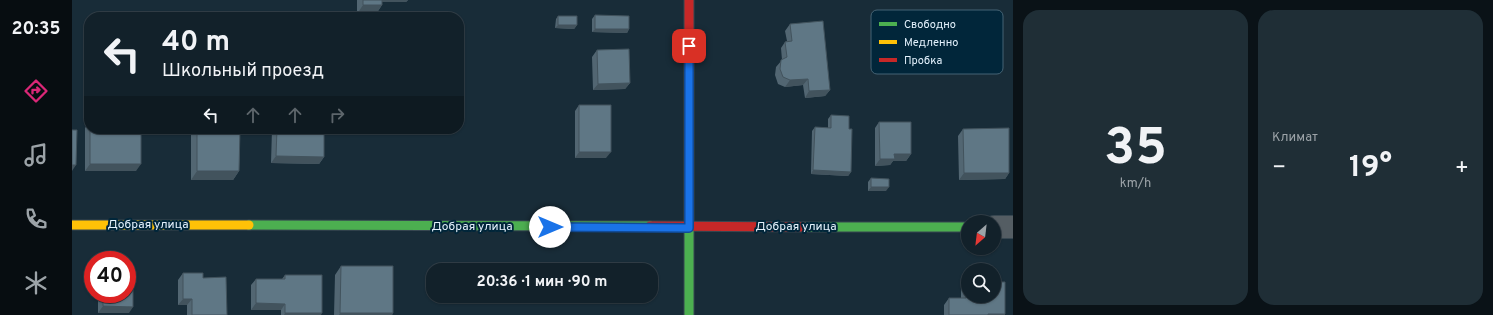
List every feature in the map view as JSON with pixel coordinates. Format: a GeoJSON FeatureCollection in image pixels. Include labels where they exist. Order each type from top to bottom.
{"type":"FeatureCollection","features":[{"type":"Feature","properties":{"kind":"street"},"geometry":{"type":"LineString","coordinates":[[689,0],[689,315]]}},
{"type":"Feature","properties":{"kind":"street","name":"Добрая улица"},"geometry":{"type":"LineString","coordinates":[[72,225],[689,228],[961,227]]}},
{"type":"Feature","properties":{"kind":"street"},"geometry":{"type":"LineString","coordinates":[[1001,227],[1013,227]]}},
{"type":"Feature","properties":{"kind":"building"},"geometry":{"type":"Polygon","coordinates":[[[363,0],[382,0],[382,5],[363,5],[363,0]]]}},
{"type":"Feature","properties":{"kind":"building"},"geometry":{"type":"Polygon","coordinates":[[[595,15],[629,16],[629,29],[595,29],[595,15]]]}},
{"type":"Feature","properties":{"kind":"building"},"geometry":{"type":"Polygon","coordinates":[[[558,16],[577,16],[577,25],[558,25],[558,16]]]}},
{"type":"Feature","properties":{"kind":"building"},"geometry":{"type":"Polygon","coordinates":[[[823,21],[830,90],[809,91],[808,79],[790,80],[783,77],[780,69],[781,60],[787,57],[785,42],[792,41],[790,24],[823,21]]]}},
{"type":"Feature","properties":{"kind":"building"},"geometry":{"type":"Polygon","coordinates":[[[629,49],[630,83],[598,84],[597,50],[629,49]]]}},
{"type":"Feature","properties":{"kind":"building"},"geometry":{"type":"Polygon","coordinates":[[[579,105],[611,105],[611,152],[579,152],[579,105]]]}},
{"type":"Feature","properties":{"kind":"building"},"geometry":{"type":"Polygon","coordinates":[[[831,115],[849,116],[849,129],[852,129],[851,172],[813,170],[815,127],[831,128],[831,115]]]}},
{"type":"Feature","properties":{"kind":"building"},"geometry":{"type":"Polygon","coordinates":[[[879,122],[911,122],[911,154],[894,154],[895,159],[880,159],[879,122]]]}},
{"type":"Feature","properties":{"kind":"building"},"geometry":{"type":"Polygon","coordinates":[[[1009,128],[1009,173],[964,173],[963,129],[1009,128]]]}},
{"type":"Feature","properties":{"kind":"building"},"geometry":{"type":"Polygon","coordinates":[[[72,130],[77,130],[76,165],[72,165],[72,130]]]}},
{"type":"Feature","properties":{"kind":"building"},"geometry":{"type":"Polygon","coordinates":[[[90,134],[141,134],[141,164],[90,164],[90,134]]]}},
{"type":"Feature","properties":{"kind":"building"},"geometry":{"type":"Polygon","coordinates":[[[197,134],[240,134],[239,171],[197,171],[197,134]]]}},
{"type":"Feature","properties":{"kind":"building"},"geometry":{"type":"Polygon","coordinates":[[[277,134],[324,134],[324,157],[276,156],[277,134]]]}},
{"type":"Feature","properties":{"kind":"building"},"geometry":{"type":"Polygon","coordinates":[[[871,178],[889,179],[889,187],[871,187],[871,178]]]}},
{"type":"Feature","properties":{"kind":"building"},"geometry":{"type":"Polygon","coordinates":[[[341,266],[393,266],[393,313],[340,313],[341,266]]]}},
{"type":"Feature","properties":{"kind":"building"},"geometry":{"type":"Polygon","coordinates":[[[183,273],[203,273],[203,278],[226,277],[227,315],[192,315],[192,299],[183,299],[183,273]]]}},
{"type":"Feature","properties":{"kind":"building"},"geometry":{"type":"Polygon","coordinates":[[[285,275],[322,275],[322,313],[285,313],[285,304],[256,303],[256,279],[285,279],[285,275]]]}},
{"type":"Feature","properties":{"kind":"building"},"geometry":{"type":"Polygon","coordinates":[[[1001,282],[1005,282],[1005,314],[949,315],[949,298],[961,298],[961,303],[1001,303],[1001,282]]]}},
{"type":"Feature","properties":{"kind":"building"},"geometry":{"type":"Polygon","coordinates":[[[103,303],[133,303],[133,307],[103,306],[103,303]]]}},
{"type":"Feature","properties":{"kind":"traffic: fast"},"geometry":{"type":"LineString","coordinates":[[689,50],[689,315]]}},
{"type":"Feature","properties":{"kind":"traffic: fast"},"geometry":{"type":"LineString","coordinates":[[249,225],[650,226]]}},
{"type":"Feature","properties":{"kind":"traffic: fast"},"geometry":{"type":"LineString","coordinates":[[804,227],[961,227]]}},
{"type":"Feature","properties":{"kind":"traffic: slow"},"geometry":{"type":"LineString","coordinates":[[72,225],[249,225]]}},
{"type":"Feature","properties":{"kind":"traffic: jam"},"geometry":{"type":"LineString","coordinates":[[689,0],[689,50]]}},
{"type":"Feature","properties":{"kind":"traffic: jam"},"geometry":{"type":"LineString","coordinates":[[650,226],[804,227]]}},
{"type":"Feature","properties":{"kind":"route"},"geometry":{"type":"LineString","coordinates":[[550,227],[689,228],[689,46]]}}]}
